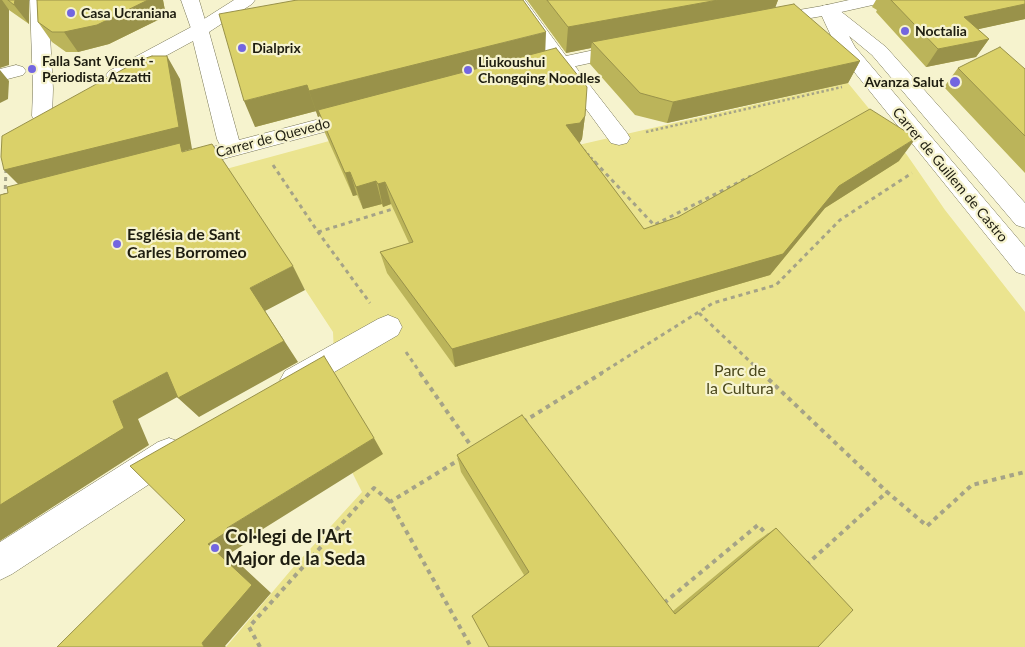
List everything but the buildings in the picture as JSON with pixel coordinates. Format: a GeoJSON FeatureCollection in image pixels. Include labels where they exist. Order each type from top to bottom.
{"type":"FeatureCollection","features":[{"type":"Feature","properties":{"kind":"street"},"geometry":{"type":"LineString","coordinates":[[39,0],[43,89],[42,116]]}},
{"type":"Feature","properties":{"kind":"street"},"geometry":{"type":"LineString","coordinates":[[190,0],[228,139],[234,149]]}},
{"type":"Feature","properties":{"kind":"street"},"geometry":{"type":"LineString","coordinates":[[516,0],[618,138]]}},
{"type":"Feature","properties":{"kind":"street"},"geometry":{"type":"LineString","coordinates":[[749,24],[821,5],[871,0]]}},
{"type":"Feature","properties":{"kind":"street","name":"Carrer de Guillem de Castro"},"geometry":{"type":"LineString","coordinates":[[821,5],[879,51],[1025,219]]}},
{"type":"Feature","properties":{"kind":"street","name":"Carrer de Guillem de Castro"},"geometry":{"type":"LineString","coordinates":[[821,5],[846,49],[1025,265]]}},
{"type":"Feature","properties":{"kind":"street"},"geometry":{"type":"LineString","coordinates":[[103,82],[199,30],[249,6]]}},
{"type":"Feature","properties":{"kind":"street"},"geometry":{"type":"LineString","coordinates":[[508,76],[560,62],[645,45]]}},
{"type":"Feature","properties":{"kind":"street","name":"Carrer de Quevedo"},"geometry":{"type":"LineString","coordinates":[[166,167],[378,111]]}},
{"type":"Feature","properties":{"kind":"street"},"geometry":{"type":"LineString","coordinates":[[270,394],[388,327]]}},
{"type":"Feature","properties":{"kind":"street"},"geometry":{"type":"LineString","coordinates":[[0,562],[152,462],[194,438]]}},
{"type":"Feature","properties":{"kind":"path"},"geometry":{"type":"LineString","coordinates":[[575,153],[618,138],[845,87]]}},
{"type":"Feature","properties":{"kind":"path"},"geometry":{"type":"LineString","coordinates":[[260,142],[318,232],[388,327],[474,450]]}},
{"type":"Feature","properties":{"kind":"path"},"geometry":{"type":"LineString","coordinates":[[584,150],[654,225],[758,173]]}},
{"type":"Feature","properties":{"kind":"path"},"geometry":{"type":"LineString","coordinates":[[517,426],[713,303],[776,285],[840,220],[915,171]]}},
{"type":"Feature","properties":{"kind":"path"},"geometry":{"type":"LineString","coordinates":[[0,198],[5,196]]}},
{"type":"Feature","properties":{"kind":"path"},"geometry":{"type":"LineString","coordinates":[[318,232],[404,206]]}},
{"type":"Feature","properties":{"kind":"path"},"geometry":{"type":"LineString","coordinates":[[699,313],[888,492],[927,526],[972,485],[1025,472]]}},
{"type":"Feature","properties":{"kind":"path"},"geometry":{"type":"LineString","coordinates":[[526,421],[532,429]]}},
{"type":"Feature","properties":{"kind":"path"},"geometry":{"type":"LineString","coordinates":[[390,502],[483,446]]}},
{"type":"Feature","properties":{"kind":"path"},"geometry":{"type":"LineString","coordinates":[[260,647],[249,627],[374,488],[390,502],[471,647]]}},
{"type":"Feature","properties":{"kind":"path"},"geometry":{"type":"LineString","coordinates":[[800,571],[888,492]]}},
{"type":"Feature","properties":{"kind":"path"},"geometry":{"type":"LineString","coordinates":[[656,596],[662,604],[758,525],[776,545]]}},
{"type":"Feature","properties":{"kind":"green space","name":"Parc de la Cultura"},"geometry":{"type":"Polygon","coordinates":[[[848,83],[907,155],[945,210],[1025,312],[1025,647],[226,647],[291,570],[362,492],[352,472],[335,376],[333,332],[226,169],[333,140],[335,154],[353,195],[357,195],[363,209],[561,149],[848,83]]]}},
{"type":"Feature","properties":{"kind":"place","name":"Casa Ucraniana"},"geometry":{"type":"Point","coordinates":[71,13]}},
{"type":"Feature","properties":{"kind":"place","name":"Noctalia"},"geometry":{"type":"Point","coordinates":[905,31]}},
{"type":"Feature","properties":{"kind":"place","name":"Dialprix"},"geometry":{"type":"Point","coordinates":[242,48]}},
{"type":"Feature","properties":{"kind":"place","name":"Falla Sant Vicent - Periodista Azzatti"},"geometry":{"type":"Point","coordinates":[32,69]}},
{"type":"Feature","properties":{"kind":"place","name":"Liukoushui Chongqing Noodles"},"geometry":{"type":"Point","coordinates":[468,70]}},
{"type":"Feature","properties":{"kind":"place","name":"Avanza Salut"},"geometry":{"type":"Point","coordinates":[955,82]}},
{"type":"Feature","properties":{"kind":"place","name":"Església de Sant Carles Borromeo"},"geometry":{"type":"Point","coordinates":[117,244]}},
{"type":"Feature","properties":{"kind":"place","name":"Col·legi de l'Art Major de la Seda"},"geometry":{"type":"Point","coordinates":[215,548]}}]}
